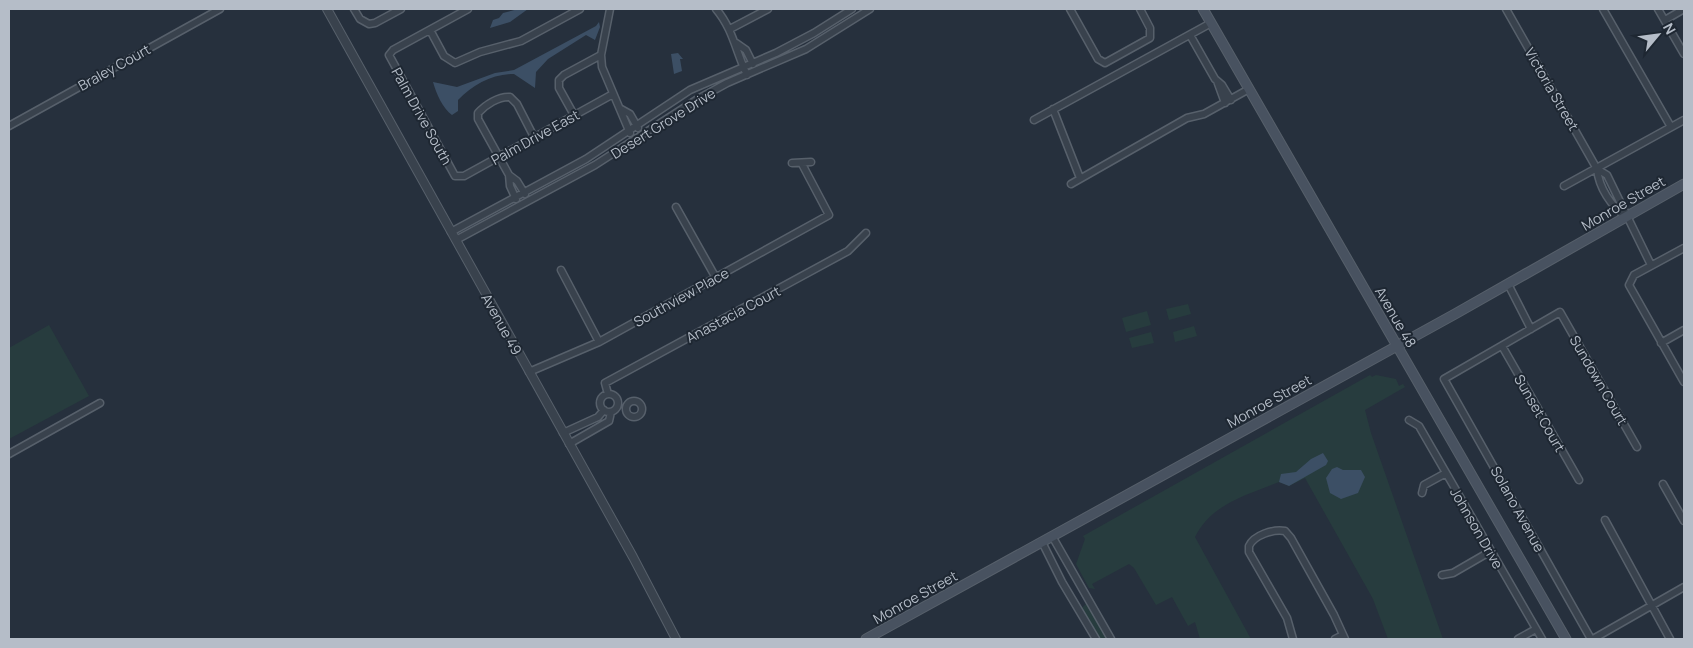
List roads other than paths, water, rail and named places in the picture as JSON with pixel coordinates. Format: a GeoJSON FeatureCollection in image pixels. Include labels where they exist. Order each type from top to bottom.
{"type":"FeatureCollection","features":[{"type":"Feature","properties":{"kind":"main road","name":"Avenue 48"},"geometry":{"type":"LineString","coordinates":[[1203,9],[1566,639]]}},
{"type":"Feature","properties":{"kind":"main road","name":"Monroe Street"},"geometry":{"type":"LineString","coordinates":[[866,639],[1397,346],[1684,184]]}},
{"type":"Feature","properties":{"kind":"street","name":"Braley Court"},"geometry":{"type":"LineString","coordinates":[[9,126],[220,9]]}},
{"type":"Feature","properties":{"kind":"street","name":"Avenue 49"},"geometry":{"type":"LineString","coordinates":[[327,9],[676,639]]}},
{"type":"Feature","properties":{"kind":"street"},"geometry":{"type":"LineString","coordinates":[[354,9],[360,19],[369,24],[375,23],[401,9]]}},
{"type":"Feature","properties":{"kind":"street"},"geometry":{"type":"LineString","coordinates":[[468,9],[430,30],[444,56],[455,63],[521,40],[580,9]]}},
{"type":"Feature","properties":{"kind":"street"},"geometry":{"type":"LineString","coordinates":[[610,9],[601,55],[605,75],[634,138]]}},
{"type":"Feature","properties":{"kind":"street"},"geometry":{"type":"LineString","coordinates":[[716,9],[730,29],[736,42],[738,56],[747,76]]}},
{"type":"Feature","properties":{"kind":"street"},"geometry":{"type":"LineString","coordinates":[[730,29],[766,9]]}},
{"type":"Feature","properties":{"kind":"street","name":"Desert Grove Drive"},"geometry":{"type":"LineString","coordinates":[[451,232],[586,159],[690,90],[808,37],[852,9]]}},
{"type":"Feature","properties":{"kind":"street","name":"Desert Grove Drive"},"geometry":{"type":"LineString","coordinates":[[456,240],[587,170],[634,138],[696,100],[806,50],[870,9]]}},
{"type":"Feature","properties":{"kind":"street"},"geometry":{"type":"LineString","coordinates":[[1070,9],[1098,59],[1105,63],[1150,38],[1150,28],[1140,9]]}},
{"type":"Feature","properties":{"kind":"street","name":"Victoria Street"},"geometry":{"type":"LineString","coordinates":[[1506,9],[1597,169],[1598,179],[1614,208],[1626,217],[1652,265]]}},
{"type":"Feature","properties":{"kind":"street"},"geometry":{"type":"LineString","coordinates":[[1603,9],[1671,127]]}},
{"type":"Feature","properties":{"kind":"street"},"geometry":{"type":"LineString","coordinates":[[1658,9],[1684,54]]}},
{"type":"Feature","properties":{"kind":"street"},"geometry":{"type":"LineString","coordinates":[[1665,20],[1684,9]]}},
{"type":"Feature","properties":{"kind":"street"},"geometry":{"type":"LineString","coordinates":[[1034,120],[1212,23]]}},
{"type":"Feature","properties":{"kind":"street","name":"Palm Drive South"},"geometry":{"type":"LineString","coordinates":[[430,30],[393,50],[389,55],[455,176]]}},
{"type":"Feature","properties":{"kind":"street"},"geometry":{"type":"LineString","coordinates":[[1190,35],[1217,81],[1218,88],[1228,101]]}},
{"type":"Feature","properties":{"kind":"street"},"geometry":{"type":"LineString","coordinates":[[736,42],[746,50],[757,72]]}},
{"type":"Feature","properties":{"kind":"street"},"geometry":{"type":"LineString","coordinates":[[574,115],[559,88],[559,80],[564,74],[601,55]]}},
{"type":"Feature","properties":{"kind":"street"},"geometry":{"type":"LineString","coordinates":[[1071,184],[1187,118],[1204,114],[1249,89]]}},
{"type":"Feature","properties":{"kind":"street","name":"Palm Drive East"},"geometry":{"type":"LineString","coordinates":[[455,176],[464,176],[613,94]]}},
{"type":"Feature","properties":{"kind":"street"},"geometry":{"type":"LineString","coordinates":[[519,205],[510,186],[509,175],[478,119],[478,112],[484,106],[502,97],[513,99],[534,137]]}},
{"type":"Feature","properties":{"kind":"street"},"geometry":{"type":"LineString","coordinates":[[621,109],[630,114],[641,134]]}},
{"type":"Feature","properties":{"kind":"street"},"geometry":{"type":"LineString","coordinates":[[1053,110],[1080,178]]}},
{"type":"Feature","properties":{"kind":"street"},"geometry":{"type":"LineString","coordinates":[[1564,186],[1684,120]]}},
{"type":"Feature","properties":{"kind":"street"},"geometry":{"type":"LineString","coordinates":[[792,163],[802,164],[811,162]]}},
{"type":"Feature","properties":{"kind":"street","name":"Southview Place"},"geometry":{"type":"LineString","coordinates":[[529,372],[599,342],[829,215],[802,164]]}},
{"type":"Feature","properties":{"kind":"street"},"geometry":{"type":"LineString","coordinates":[[509,175],[517,181],[528,200]]}},
{"type":"Feature","properties":{"kind":"street"},"geometry":{"type":"LineString","coordinates":[[676,207],[716,278]]}},
{"type":"Feature","properties":{"kind":"street","name":"Anastacia Court"},"geometry":{"type":"LineString","coordinates":[[607,411],[601,401],[608,394],[605,383],[848,251],[866,233]]}},
{"type":"Feature","properties":{"kind":"street"},"geometry":{"type":"LineString","coordinates":[[1684,248],[1634,275],[1630,281],[1630,289],[1684,382]]}},
{"type":"Feature","properties":{"kind":"street"},"geometry":{"type":"LineString","coordinates":[[561,270],[599,342]]}},
{"type":"Feature","properties":{"kind":"street"},"geometry":{"type":"LineString","coordinates":[[1502,346],[1531,329],[1508,284]]}},
{"type":"Feature","properties":{"kind":"street","name":"Sundown Court"},"geometry":{"type":"LineString","coordinates":[[1531,329],[1560,312],[1638,447]]}},
{"type":"Feature","properties":{"kind":"street"},"geometry":{"type":"LineString","coordinates":[[1661,343],[1684,330]]}},
{"type":"Feature","properties":{"kind":"street","name":"Solano Avenue"},"geometry":{"type":"LineString","coordinates":[[1502,346],[1444,379],[1592,639]]}},
{"type":"Feature","properties":{"kind":"street","name":"Sunset Court"},"geometry":{"type":"LineString","coordinates":[[1502,346],[1579,480]]}},
{"type":"Feature","properties":{"kind":"street"},"geometry":{"type":"LineString","coordinates":[[608,394],[617,398],[618,405]]}},
{"type":"Feature","properties":{"kind":"street"},"geometry":{"type":"LineString","coordinates":[[9,454],[100,403]]}},
{"type":"Feature","properties":{"kind":"street"},"geometry":{"type":"LineString","coordinates":[[563,433],[598,417],[618,405],[626,407]]}},
{"type":"Feature","properties":{"kind":"street"},"geometry":{"type":"LineString","coordinates":[[569,444],[609,421],[607,411]]}},
{"type":"Feature","properties":{"kind":"street","name":"Johnson Drive"},"geometry":{"type":"LineString","coordinates":[[1409,420],[1419,426],[1542,639]]}},
{"type":"Feature","properties":{"kind":"street"},"geometry":{"type":"LineString","coordinates":[[1422,493],[1424,485],[1446,473]]}},
{"type":"Feature","properties":{"kind":"street"},"geometry":{"type":"LineString","coordinates":[[1663,484],[1684,522]]}},
{"type":"Feature","properties":{"kind":"street"},"geometry":{"type":"LineString","coordinates":[[1605,520],[1670,639]]}},
{"type":"Feature","properties":{"kind":"street"},"geometry":{"type":"LineString","coordinates":[[1293,639],[1287,618],[1252,558],[1248,546],[1254,538],[1277,530],[1285,531],[1324,598],[1344,637],[1335,639]]}},
{"type":"Feature","properties":{"kind":"street"},"geometry":{"type":"LineString","coordinates":[[1052,536],[1111,639]]}},
{"type":"Feature","properties":{"kind":"street"},"geometry":{"type":"LineString","coordinates":[[1042,542],[1062,582],[1096,639]]}},
{"type":"Feature","properties":{"kind":"street"},"geometry":{"type":"LineString","coordinates":[[1442,575],[1453,573],[1491,551]]}},
{"type":"Feature","properties":{"kind":"street"},"geometry":{"type":"LineString","coordinates":[[1592,639],[1684,587]]}},
{"type":"Feature","properties":{"kind":"street"},"geometry":{"type":"LineString","coordinates":[[1518,639],[1536,629]]}},
{"type":"Feature","properties":{"kind":"water"},"geometry":{"type":"Polygon","coordinates":[[[518,9],[528,9],[510,22],[490,28],[493,20],[499,18],[503,13],[518,9]]]}},
{"type":"Feature","properties":{"kind":"water"},"geometry":{"type":"Polygon","coordinates":[[[599,22],[600,27],[595,40],[586,35],[548,59],[536,72],[535,88],[514,74],[491,78],[477,85],[458,100],[458,111],[452,115],[438,96],[433,82],[457,87],[495,73],[514,70],[596,26],[599,22]]]}},
{"type":"Feature","properties":{"kind":"water"},"geometry":{"type":"Polygon","coordinates":[[[678,53],[683,59],[680,59],[682,71],[674,74],[671,54],[678,53]]]}},
{"type":"Feature","properties":{"kind":"water"},"geometry":{"type":"Polygon","coordinates":[[[1323,453],[1328,461],[1326,465],[1289,486],[1279,482],[1281,474],[1296,472],[1311,459],[1323,453]]]}},
{"type":"Feature","properties":{"kind":"water"},"geometry":{"type":"Polygon","coordinates":[[[1337,467],[1343,470],[1361,470],[1365,477],[1358,493],[1341,499],[1330,493],[1326,478],[1332,469],[1337,467]]]}}]}
